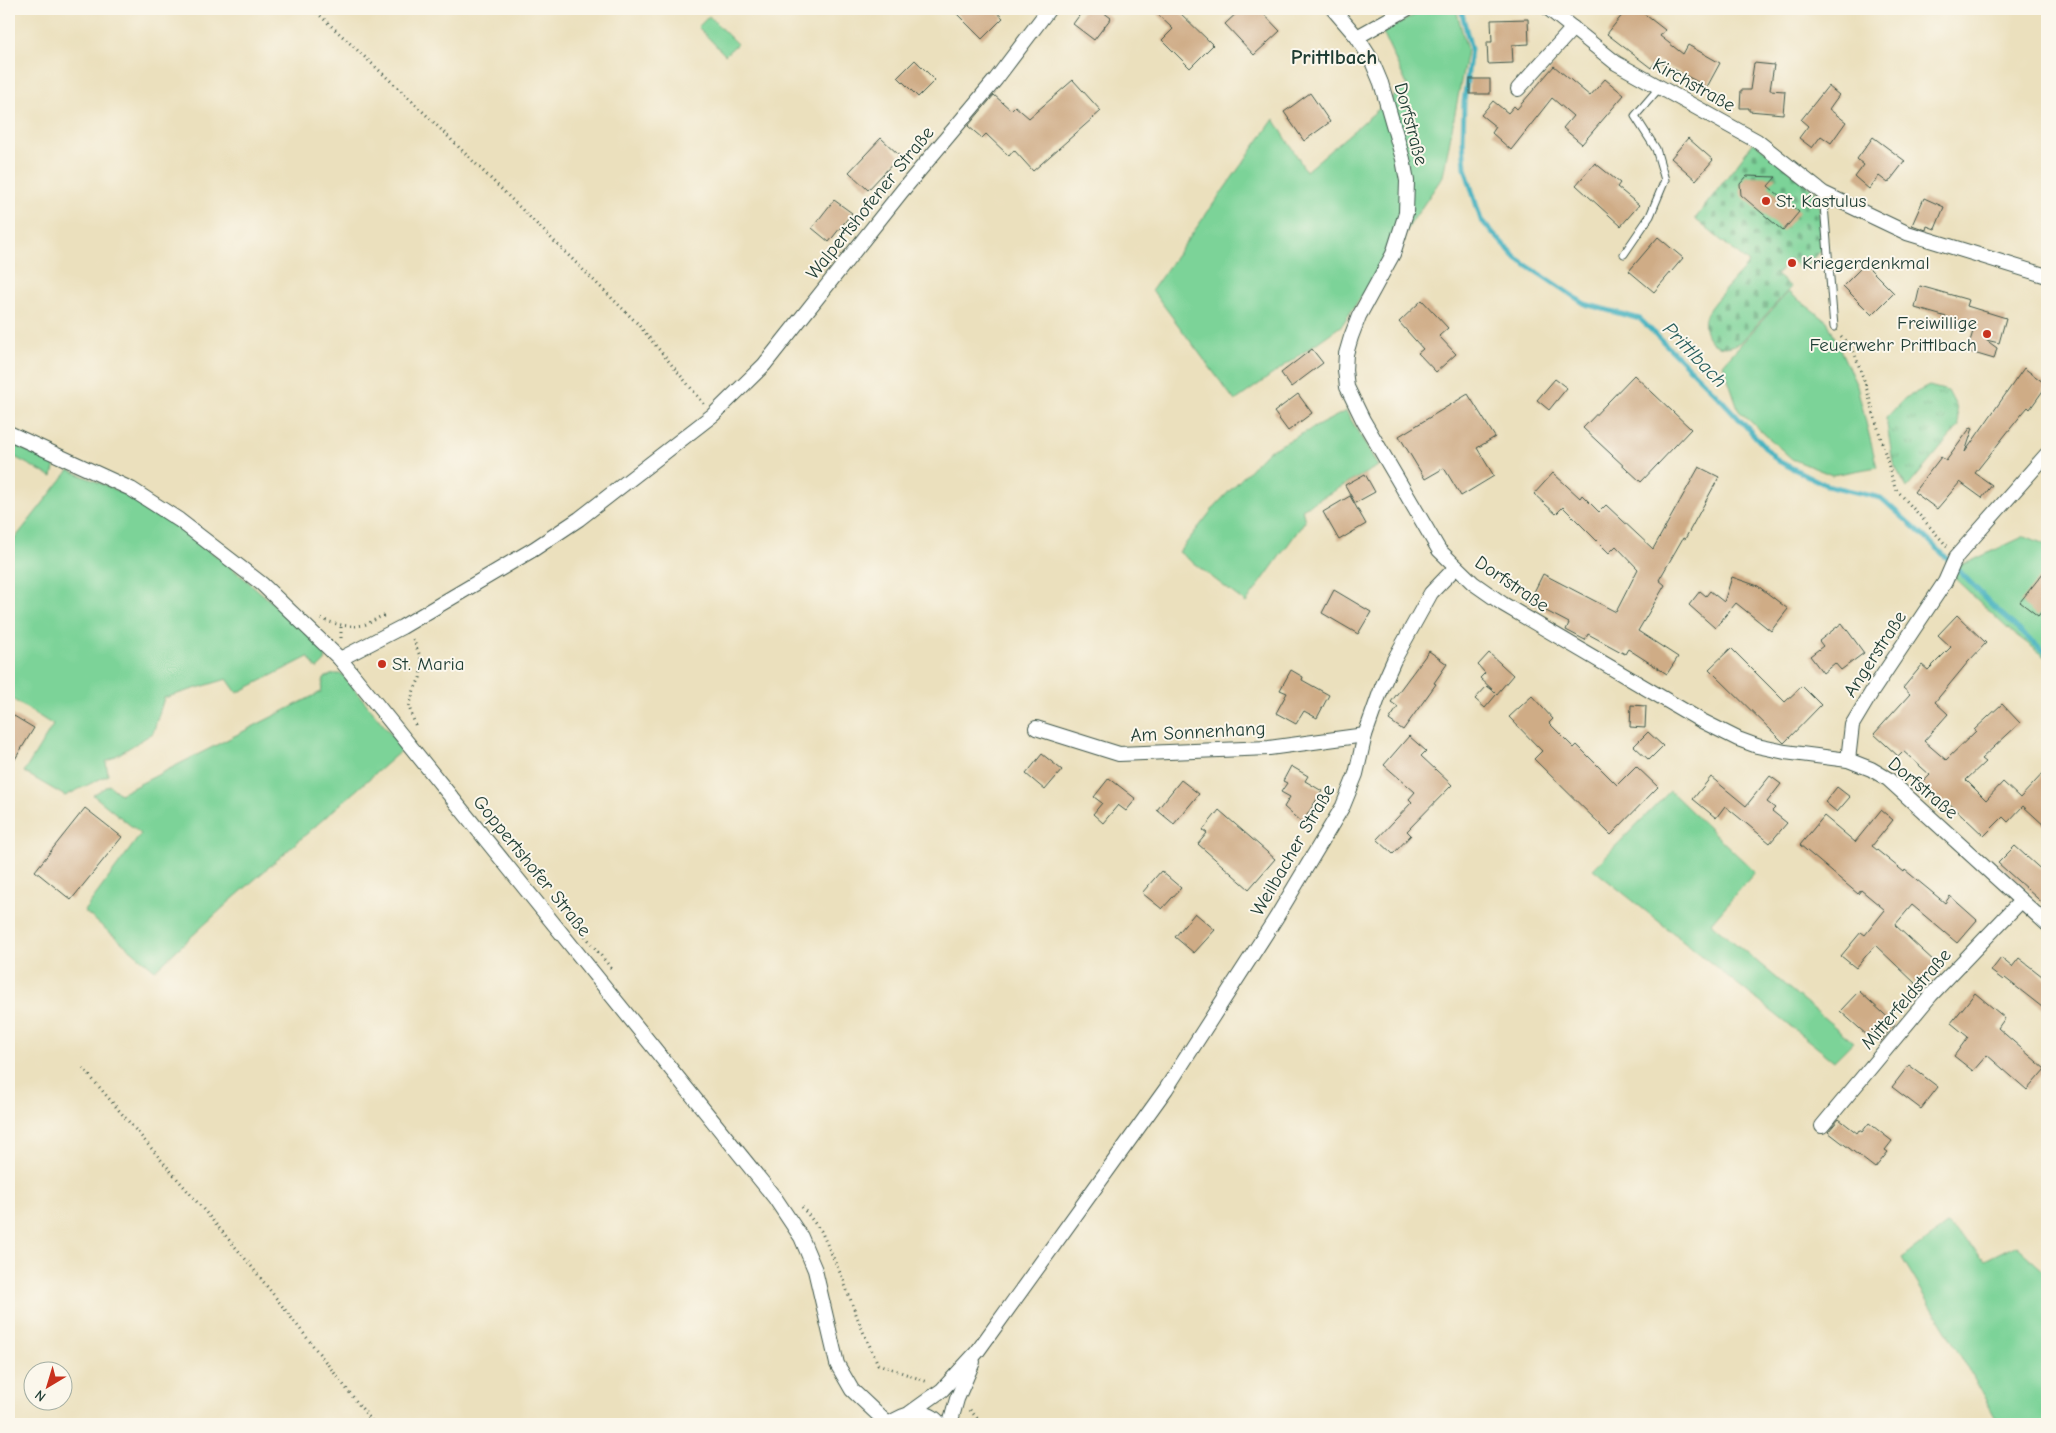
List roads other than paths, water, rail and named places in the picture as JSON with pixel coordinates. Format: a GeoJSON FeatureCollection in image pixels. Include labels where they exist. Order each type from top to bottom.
{"type":"FeatureCollection","features":[{"type":"Feature","properties":{"kind":"street","name":"Walpertshofener Straße"},"geometry":{"type":"LineString","coordinates":[[340,659],[402,627],[534,549],[579,518],[713,415],[764,365],[902,191],[996,79],[1049,9]]}},
{"type":"Feature","properties":{"kind":"street","name":"Dorfstraße"},"geometry":{"type":"LineString","coordinates":[[1333,9],[1357,37],[1371,59],[1381,83],[1403,159],[1407,181],[1406,213],[1393,254],[1359,316],[1346,354],[1347,386],[1364,420],[1434,542],[1473,584],[1503,604],[1700,720],[1738,739],[1757,746],[1785,752],[1848,760],[1871,769],[1899,788],[2047,924]]}},
{"type":"Feature","properties":{"kind":"street"},"geometry":{"type":"LineString","coordinates":[[1357,37],[1407,9]]}},
{"type":"Feature","properties":{"kind":"street","name":"Kirchstraße"},"geometry":{"type":"LineString","coordinates":[[1549,9],[1616,63],[1757,141],[1822,193],[1907,233],[2047,276]]}},
{"type":"Feature","properties":{"kind":"street"},"geometry":{"type":"LineString","coordinates":[[1518,90],[1573,28]]}},
{"type":"Feature","properties":{"kind":"street","name":"Goppertshofer Straße"},"geometry":{"type":"LineString","coordinates":[[9,433],[130,489],[179,520],[262,584],[340,659],[775,1198],[801,1237],[815,1270],[822,1294],[824,1317],[837,1364],[852,1390],[888,1424]]}},
{"type":"Feature","properties":{"kind":"street","name":"Angerstraße"},"geometry":{"type":"LineString","coordinates":[[1848,760],[1852,725],[1948,574],[1956,557],[2047,454]]}},
{"type":"Feature","properties":{"kind":"street","name":"Weilbacher Straße"},"geometry":{"type":"LineString","coordinates":[[977,1352],[1166,1089],[1276,918],[1343,806],[1356,774],[1365,735],[1394,660],[1432,592],[1456,567]]}},
{"type":"Feature","properties":{"kind":"street","name":"Am Sonnenhang"},"geometry":{"type":"LineString","coordinates":[[1036,728],[1119,754],[1269,748],[1365,735]]}},
{"type":"Feature","properties":{"kind":"street","name":"Mitterfeldstraße"},"geometry":{"type":"LineString","coordinates":[[1822,1126],[1932,995],[2021,901]]}},
{"type":"Feature","properties":{"kind":"street"},"geometry":{"type":"LineString","coordinates":[[910,1413],[942,1390],[977,1352]]}},
{"type":"Feature","properties":{"kind":"street"},"geometry":{"type":"LineString","coordinates":[[950,1424],[957,1399],[977,1352]]}},
{"type":"Feature","properties":{"kind":"street"},"geometry":{"type":"LineString","coordinates":[[888,1424],[901,1415],[910,1413],[922,1414],[936,1419],[940,1424]]}},
{"type":"Feature","properties":{"kind":"lane"},"geometry":{"type":"LineString","coordinates":[[1624,254],[1650,216],[1665,180],[1656,149],[1635,116],[1660,87]]}},
{"type":"Feature","properties":{"kind":"lane"},"geometry":{"type":"LineString","coordinates":[[1822,193],[1834,327]]}},
{"type":"Feature","properties":{"kind":"waterway","name":"Prittlbach"},"geometry":{"type":"LineString","coordinates":[[1461,9],[1471,49],[1464,102],[1463,141],[1465,168],[1481,220],[1517,259],[1585,304],[1640,319],[1716,394],[1778,461],[1826,485],[1881,498],[1936,547],[1992,605],[2047,653]]}},
{"type":"Feature","properties":{"kind":"place","name":"St. Kastulus"},"geometry":{"type":"Point","coordinates":[1766,201]}},
{"type":"Feature","properties":{"kind":"place","name":"Kriegerdenkmal"},"geometry":{"type":"Point","coordinates":[1792,263]}},
{"type":"Feature","properties":{"kind":"place","name":"Freiwillige Feuerwehr Prittlbach"},"geometry":{"type":"Point","coordinates":[1987,334]}},
{"type":"Feature","properties":{"kind":"place","name":"St. Maria"},"geometry":{"type":"Point","coordinates":[382,664]}},
{"type":"Feature","properties":{"kind":"district","name":"Prittlbach"},"geometry":{"type":"Point","coordinates":[1334,57]}}]}
